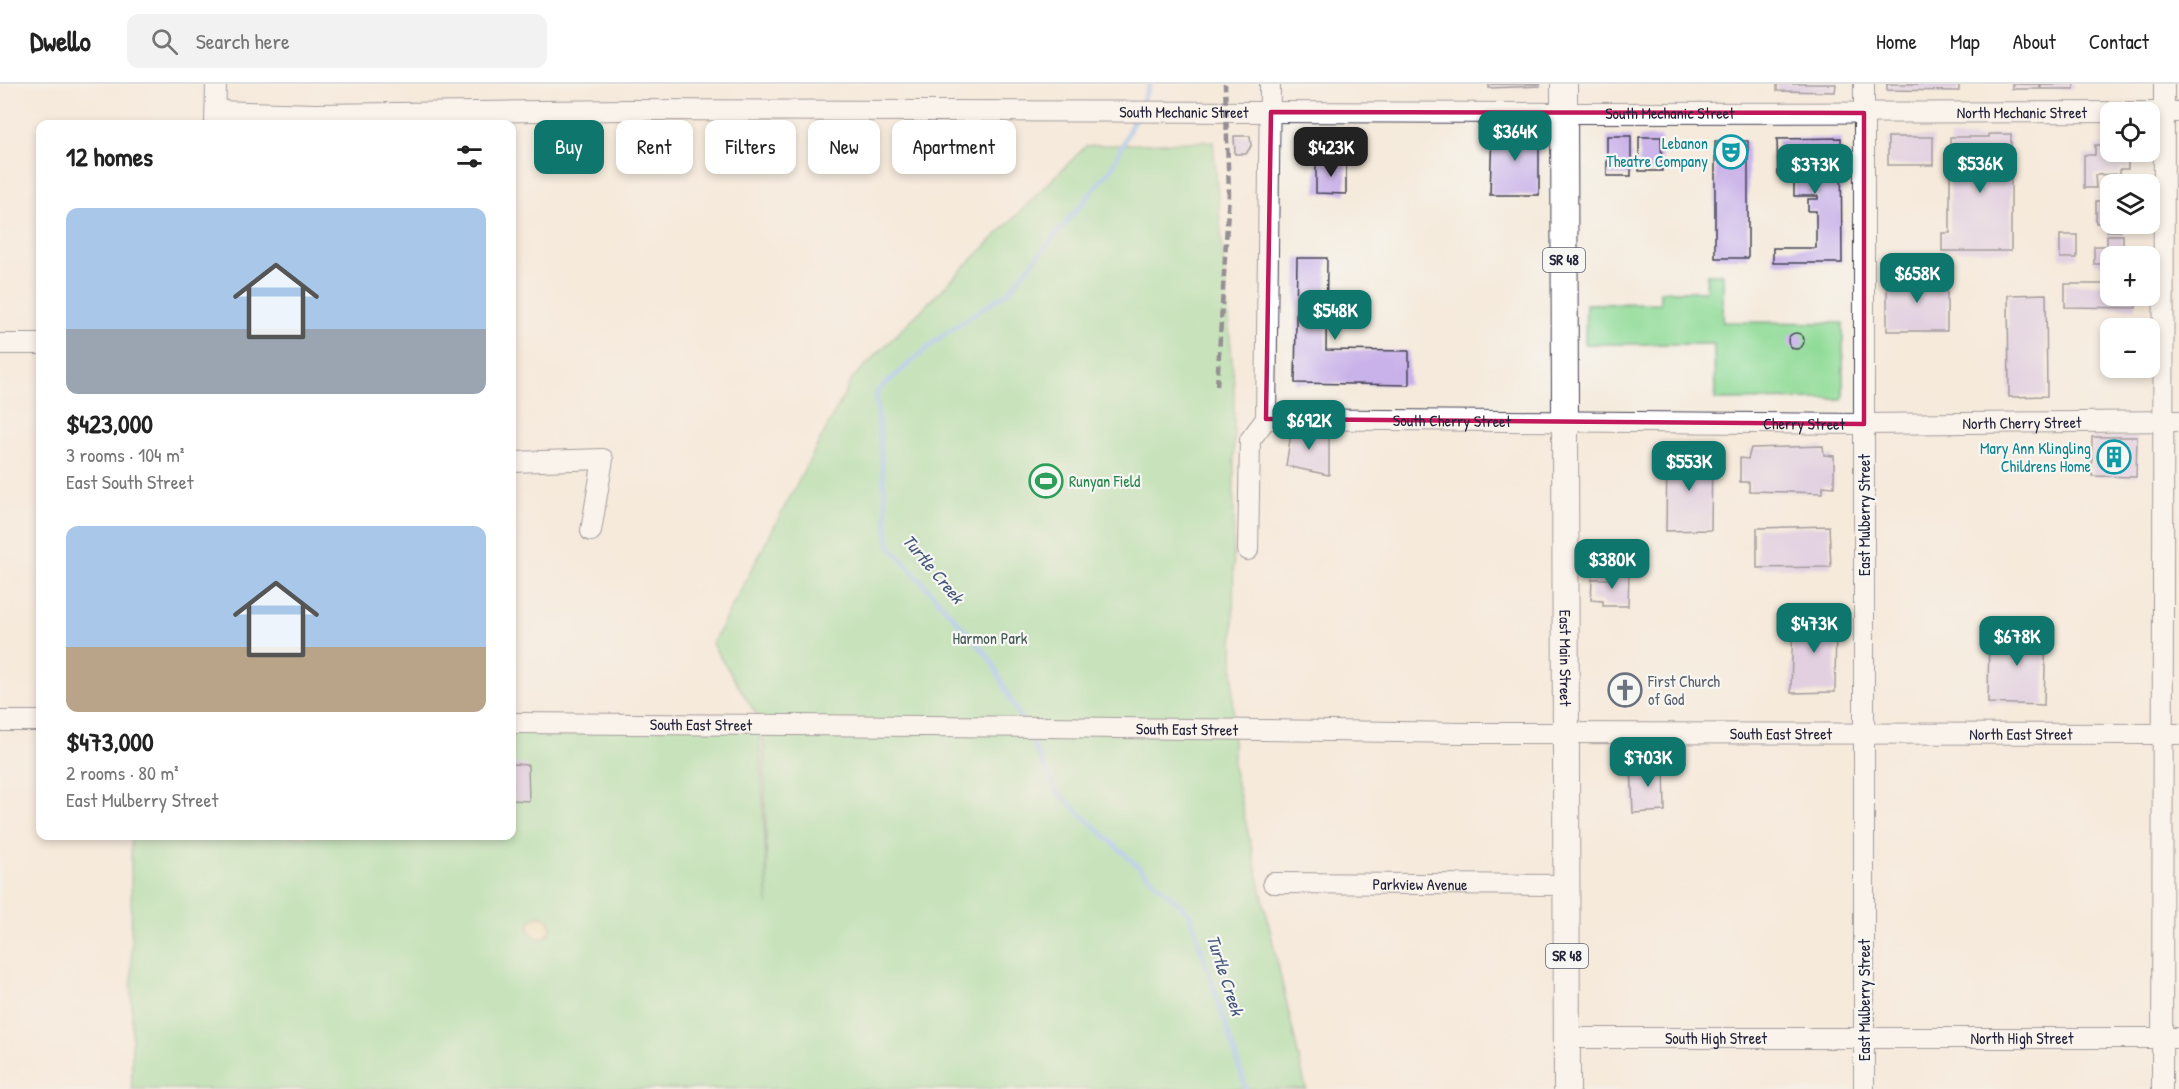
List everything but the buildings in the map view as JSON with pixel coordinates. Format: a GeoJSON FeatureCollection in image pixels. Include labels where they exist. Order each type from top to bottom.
{"type":"FeatureCollection","features":[{"type":"Feature","properties":{"kind":"main road","name":"East Main Street"},"geometry":{"type":"LineString","coordinates":[[1564,84],[1567,1089]]}},
{"type":"Feature","properties":{"kind":"street"},"geometry":{"type":"LineString","coordinates":[[215,118],[216,84]]}},
{"type":"Feature","properties":{"kind":"street"},"geometry":{"type":"LineString","coordinates":[[1248,550],[1250,440],[1266,419],[1270,84]]}},
{"type":"Feature","properties":{"kind":"street","name":"East Mulberry Street"},"geometry":{"type":"LineString","coordinates":[[1864,84],[1864,1089]]}},
{"type":"Feature","properties":{"kind":"street"},"geometry":{"type":"LineString","coordinates":[[2162,1089],[2170,1038],[2172,112],[2164,84]]}},
{"type":"Feature","properties":{"kind":"street","name":"South Mechanic Street"},"geometry":{"type":"LineString","coordinates":[[215,118],[502,119],[627,110],[1864,113]]}},
{"type":"Feature","properties":{"kind":"street","name":"North Mechanic Street"},"geometry":{"type":"LineString","coordinates":[[1864,113],[2172,112]]}},
{"type":"Feature","properties":{"kind":"street"},"geometry":{"type":"LineString","coordinates":[[0,344],[36,344]]}},
{"type":"Feature","properties":{"kind":"street","name":"South Cherry Street"},"geometry":{"type":"LineString","coordinates":[[1266,419],[1565,420]]}},
{"type":"Feature","properties":{"kind":"street","name":"Cherry Street"},"geometry":{"type":"LineString","coordinates":[[1565,420],[1864,424]]}},
{"type":"Feature","properties":{"kind":"street","name":"North Cherry Street"},"geometry":{"type":"LineString","coordinates":[[1864,424],[2171,421]]}},
{"type":"Feature","properties":{"kind":"street"},"geometry":{"type":"LineString","coordinates":[[516,462],[603,459],[591,531]]}},
{"type":"Feature","properties":{"kind":"street"},"geometry":{"type":"LineString","coordinates":[[0,721],[36,721]]}},
{"type":"Feature","properties":{"kind":"street","name":"South East Street"},"geometry":{"type":"LineString","coordinates":[[516,723],[1566,733],[1863,732]]}},
{"type":"Feature","properties":{"kind":"street","name":"North East Street"},"geometry":{"type":"LineString","coordinates":[[1863,732],[2170,734]]}},
{"type":"Feature","properties":{"kind":"street","name":"Parkview Avenue"},"geometry":{"type":"LineString","coordinates":[[1273,883],[1568,885]]}},
{"type":"Feature","properties":{"kind":"street","name":"South High Street"},"geometry":{"type":"LineString","coordinates":[[1566,1038],[1865,1038]]}},
{"type":"Feature","properties":{"kind":"street","name":"North High Street"},"geometry":{"type":"LineString","coordinates":[[1865,1038],[2170,1038]]}},
{"type":"Feature","properties":{"kind":"highlighted area"},"geometry":{"type":"Polygon","coordinates":[[[1271,112],[1864,113],[1864,424],[1266,419],[1271,112]]]}},
{"type":"Feature","properties":{"kind":"green space","name":"Harmon Park"},"geometry":{"type":"Polygon","coordinates":[[[1213,141],[1234,384],[1233,766],[1306,1089],[132,1089],[131,840],[516,840],[516,723],[759,725],[768,905],[763,725],[712,644],[853,378],[1086,146],[1213,141]]]}},
{"type":"Feature","properties":{"kind":"green space"},"geometry":{"type":"Polygon","coordinates":[[[1707,274],[1723,274],[1723,322],[1843,323],[1843,399],[1715,400],[1714,344],[1585,344],[1586,304],[1660,303],[1660,291],[1706,291],[1707,274]]]}},
{"type":"Feature","properties":{"kind":"sand"},"geometry":{"type":"Polygon","coordinates":[[[540,916],[548,919],[551,927],[548,935],[540,938],[532,935],[529,927],[532,919],[540,916]]]}},
{"type":"Feature","properties":{"kind":"waterway","name":"Turtle Creek"},"geometry":{"type":"LineString","coordinates":[[1140,107],[1150,84]]}},
{"type":"Feature","properties":{"kind":"waterway","name":"Turtle Creek"},"geometry":{"type":"LineString","coordinates":[[1022,722],[989,657],[889,545],[876,392],[944,334],[1008,292],[1112,168],[1136,115]]}},
{"type":"Feature","properties":{"kind":"waterway","name":"Turtle Creek"},"geometry":{"type":"LineString","coordinates":[[1026,730],[1057,792],[1190,914],[1246,1089]]}},
{"type":"Feature","properties":{"kind":"railway"},"geometry":{"type":"LineString","coordinates":[[1217,386],[1229,193],[1225,84]]}},
{"type":"Feature","properties":{"kind":"place","name":"Lebanon Theatre Company"},"geometry":{"type":"Point","coordinates":[1731,152]}},
{"type":"Feature","properties":{"kind":"place","name":"Mary Ann Klingling Childrens Home"},"geometry":{"type":"Point","coordinates":[2114,457]}},
{"type":"Feature","properties":{"kind":"place","name":"Runyan Field"},"geometry":{"type":"Point","coordinates":[1046,481]}},
{"type":"Feature","properties":{"kind":"place","name":"First Church of God"},"geometry":{"type":"Point","coordinates":[1625,690]}}]}
